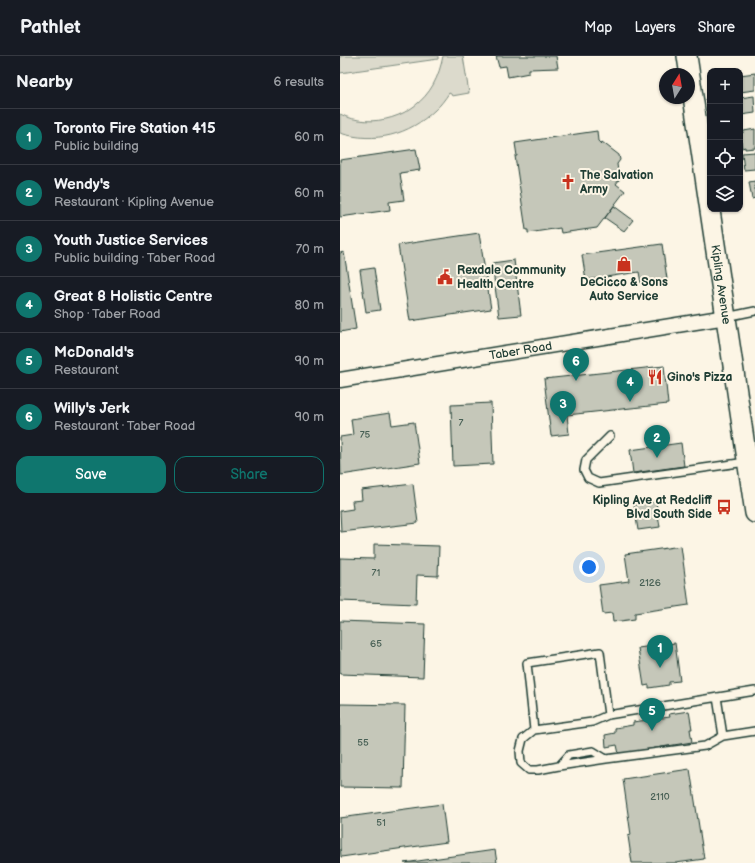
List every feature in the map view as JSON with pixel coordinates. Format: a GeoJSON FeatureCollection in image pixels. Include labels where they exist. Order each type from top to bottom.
{"type":"FeatureCollection","features":[{"type":"Feature","properties":{"kind":"main road","name":"Kipling Avenue"},"geometry":{"type":"LineString","coordinates":[[687,56],[747,461],[753,483],[755,513]]}},
{"type":"Feature","properties":{"kind":"street","name":"Taber Road"},"geometry":{"type":"LineString","coordinates":[[340,380],[726,317]]}},
{"type":"Feature","properties":{"kind":"lane"},"geometry":{"type":"LineString","coordinates":[[726,317],[755,311]]}},
{"type":"Feature","properties":{"kind":"lane"},"geometry":{"type":"LineString","coordinates":[[610,436],[586,460],[584,470],[588,478],[600,483],[747,461]]}},
{"type":"Feature","properties":{"kind":"lane"},"geometry":{"type":"LineString","coordinates":[[534,730],[527,663],[600,652],[608,715]]}},
{"type":"Feature","properties":{"kind":"lane"},"geometry":{"type":"LineString","coordinates":[[755,691],[608,715],[592,722],[534,730],[523,740],[520,751],[521,763],[529,770],[538,770],[559,766],[569,755],[593,751],[606,759],[705,746],[723,736],[755,731]]}},
{"type":"Feature","properties":{"kind":"lane"},"geometry":{"type":"LineString","coordinates":[[717,697],[723,736]]}},
{"type":"Feature","properties":{"kind":"shaded area"},"geometry":{"type":"Polygon","coordinates":[[[340,56],[438,56],[438,59],[340,73],[340,56]]]}},
{"type":"Feature","properties":{"kind":"shaded area"},"geometry":{"type":"Polygon","coordinates":[[[443,56],[463,56],[469,93],[452,96],[449,93],[439,106],[425,119],[414,126],[391,135],[366,138],[340,133],[340,114],[352,119],[366,121],[379,120],[392,118],[415,105],[425,96],[433,85],[443,56]]]}},
{"type":"Feature","properties":{"kind":"building"},"geometry":{"type":"Polygon","coordinates":[[[496,56],[556,56],[558,68],[529,69],[529,73],[508,77],[506,66],[499,67],[496,56]]]}},
{"type":"Feature","properties":{"kind":"building"},"geometry":{"type":"Polygon","coordinates":[[[755,73],[755,90],[743,92],[743,75],[755,73]]]}},
{"type":"Feature","properties":{"kind":"building"},"geometry":{"type":"Polygon","coordinates":[[[754,96],[755,113],[743,115],[743,98],[754,96]]]}},
{"type":"Feature","properties":{"kind":"building"},"geometry":{"type":"Polygon","coordinates":[[[755,129],[755,148],[745,149],[745,147],[743,148],[744,131],[755,129]]]}},
{"type":"Feature","properties":{"kind":"building","name":"The Salvation Army"},"geometry":{"type":"Polygon","coordinates":[[[597,131],[598,141],[601,144],[602,142],[619,155],[620,160],[617,164],[619,180],[616,184],[625,191],[597,228],[561,233],[560,228],[528,233],[528,230],[526,230],[515,156],[517,156],[515,143],[597,131]]]}},
{"type":"Feature","properties":{"kind":"building"},"geometry":{"type":"Polygon","coordinates":[[[416,149],[420,170],[400,173],[404,200],[389,202],[390,210],[340,217],[340,160],[416,149]]]}},
{"type":"Feature","properties":{"kind":"building"},"geometry":{"type":"Polygon","coordinates":[[[755,152],[755,169],[744,170],[743,153],[755,152]]]}},
{"type":"Feature","properties":{"kind":"building"},"geometry":{"type":"Polygon","coordinates":[[[755,181],[755,198],[752,199],[749,182],[755,181]]]}},
{"type":"Feature","properties":{"kind":"building"},"geometry":{"type":"Polygon","coordinates":[[[614,206],[633,220],[624,231],[605,218],[614,206]]]}},
{"type":"Feature","properties":{"kind":"building","name":"Rexdale Community Health Centre"},"geometry":{"type":"Polygon","coordinates":[[[479,233],[491,309],[410,321],[398,245],[479,233]]]}},
{"type":"Feature","properties":{"kind":"building","name":"DeCicco & Sons Auto Service"},"geometry":{"type":"Polygon","coordinates":[[[662,244],[667,279],[641,283],[639,272],[586,280],[582,255],[662,244]]]}},
{"type":"Feature","properties":{"kind":"building"},"geometry":{"type":"Polygon","coordinates":[[[344,252],[356,329],[340,332],[340,253],[344,252]]]}},
{"type":"Feature","properties":{"kind":"building"},"geometry":{"type":"Polygon","coordinates":[[[514,260],[521,315],[499,317],[492,263],[514,260]]]}},
{"type":"Feature","properties":{"kind":"building"},"geometry":{"type":"Polygon","coordinates":[[[374,268],[380,310],[366,312],[360,270],[374,268]]]}},
{"type":"Feature","properties":{"kind":"building"},"geometry":{"type":"Polygon","coordinates":[[[664,366],[668,404],[567,415],[569,434],[551,436],[544,379],[664,366]]]}},
{"type":"Feature","properties":{"kind":"building"},"geometry":{"type":"Polygon","coordinates":[[[491,403],[493,464],[453,466],[451,405],[491,403]]]}},
{"type":"Feature","properties":{"kind":"building"},"geometry":{"type":"Polygon","coordinates":[[[390,413],[392,425],[414,422],[420,463],[341,475],[340,437],[353,435],[351,419],[390,413]]]}},
{"type":"Feature","properties":{"kind":"building"},"geometry":{"type":"Polygon","coordinates":[[[681,443],[684,466],[633,473],[630,450],[681,443]]]}},
{"type":"Feature","properties":{"kind":"building"},"geometry":{"type":"Polygon","coordinates":[[[413,484],[418,523],[341,532],[340,511],[353,509],[352,501],[362,500],[361,490],[413,484]]]}},
{"type":"Feature","properties":{"kind":"building"},"geometry":{"type":"Polygon","coordinates":[[[656,502],[660,527],[638,530],[634,505],[656,502]]]}},
{"type":"Feature","properties":{"kind":"building"},"geometry":{"type":"Polygon","coordinates":[[[374,544],[439,546],[438,576],[417,575],[416,604],[340,601],[340,558],[374,559],[374,544]]]}},
{"type":"Feature","properties":{"kind":"building"},"geometry":{"type":"Polygon","coordinates":[[[681,546],[689,605],[635,613],[635,619],[613,622],[612,613],[603,614],[599,585],[629,581],[625,554],[681,546]]]}},
{"type":"Feature","properties":{"kind":"building"},"geometry":{"type":"Polygon","coordinates":[[[340,621],[425,624],[423,677],[340,674],[340,621]]]}},
{"type":"Feature","properties":{"kind":"building"},"geometry":{"type":"Polygon","coordinates":[[[675,643],[680,681],[669,682],[669,685],[649,688],[649,685],[644,686],[638,648],[675,643]]]}},
{"type":"Feature","properties":{"kind":"building"},"geometry":{"type":"Polygon","coordinates":[[[340,704],[405,705],[403,788],[340,787],[340,704]]]}},
{"type":"Feature","properties":{"kind":"building"},"geometry":{"type":"Polygon","coordinates":[[[689,711],[692,729],[690,729],[692,742],[619,754],[617,745],[606,747],[605,735],[615,733],[615,728],[633,725],[633,722],[670,717],[669,714],[689,711]]]}},
{"type":"Feature","properties":{"kind":"building"},"geometry":{"type":"Polygon","coordinates":[[[690,769],[704,859],[676,863],[632,863],[628,836],[631,835],[623,779],[690,769]]]}},
{"type":"Feature","properties":{"kind":"building"},"geometry":{"type":"Polygon","coordinates":[[[442,804],[447,842],[341,857],[340,818],[442,804]]]}},
{"type":"Feature","properties":{"kind":"building"},"geometry":{"type":"Polygon","coordinates":[[[495,850],[497,863],[404,863],[495,850]]]}},
{"type":"Feature","properties":{"kind":"place","name":"The Salvation Army"},"geometry":{"type":"Point","coordinates":[568,182]}},
{"type":"Feature","properties":{"kind":"place","name":"DeCicco & Sons Auto Service"},"geometry":{"type":"Point","coordinates":[624,264]}},
{"type":"Feature","properties":{"kind":"place","name":"Rexdale Community Health Centre"},"geometry":{"type":"Point","coordinates":[445,277]}},
{"type":"Feature","properties":{"kind":"place","name":"Gino's Pizza"},"geometry":{"type":"Point","coordinates":[655,377]}},
{"type":"Feature","properties":{"kind":"place","name":"Willy's Jerk"},"geometry":{"type":"Point","coordinates":[576,381]}},
{"type":"Feature","properties":{"kind":"place","name":"Great 8 Holistic Centre"},"geometry":{"type":"Point","coordinates":[630,402]}},
{"type":"Feature","properties":{"kind":"place","name":"Youth Justice Services"},"geometry":{"type":"Point","coordinates":[563,424]}},
{"type":"Feature","properties":{"kind":"place","name":"Wendy's"},"geometry":{"type":"Point","coordinates":[657,458]}},
{"type":"Feature","properties":{"kind":"place","name":"Kipling Ave at Redcliff Blvd South Side"},"geometry":{"type":"Point","coordinates":[724,507]}},
{"type":"Feature","properties":{"kind":"place","name":"Toronto Fire Station 415"},"geometry":{"type":"Point","coordinates":[660,668]}},
{"type":"Feature","properties":{"kind":"place","name":"McDonald's"},"geometry":{"type":"Point","coordinates":[652,731]}}]}
